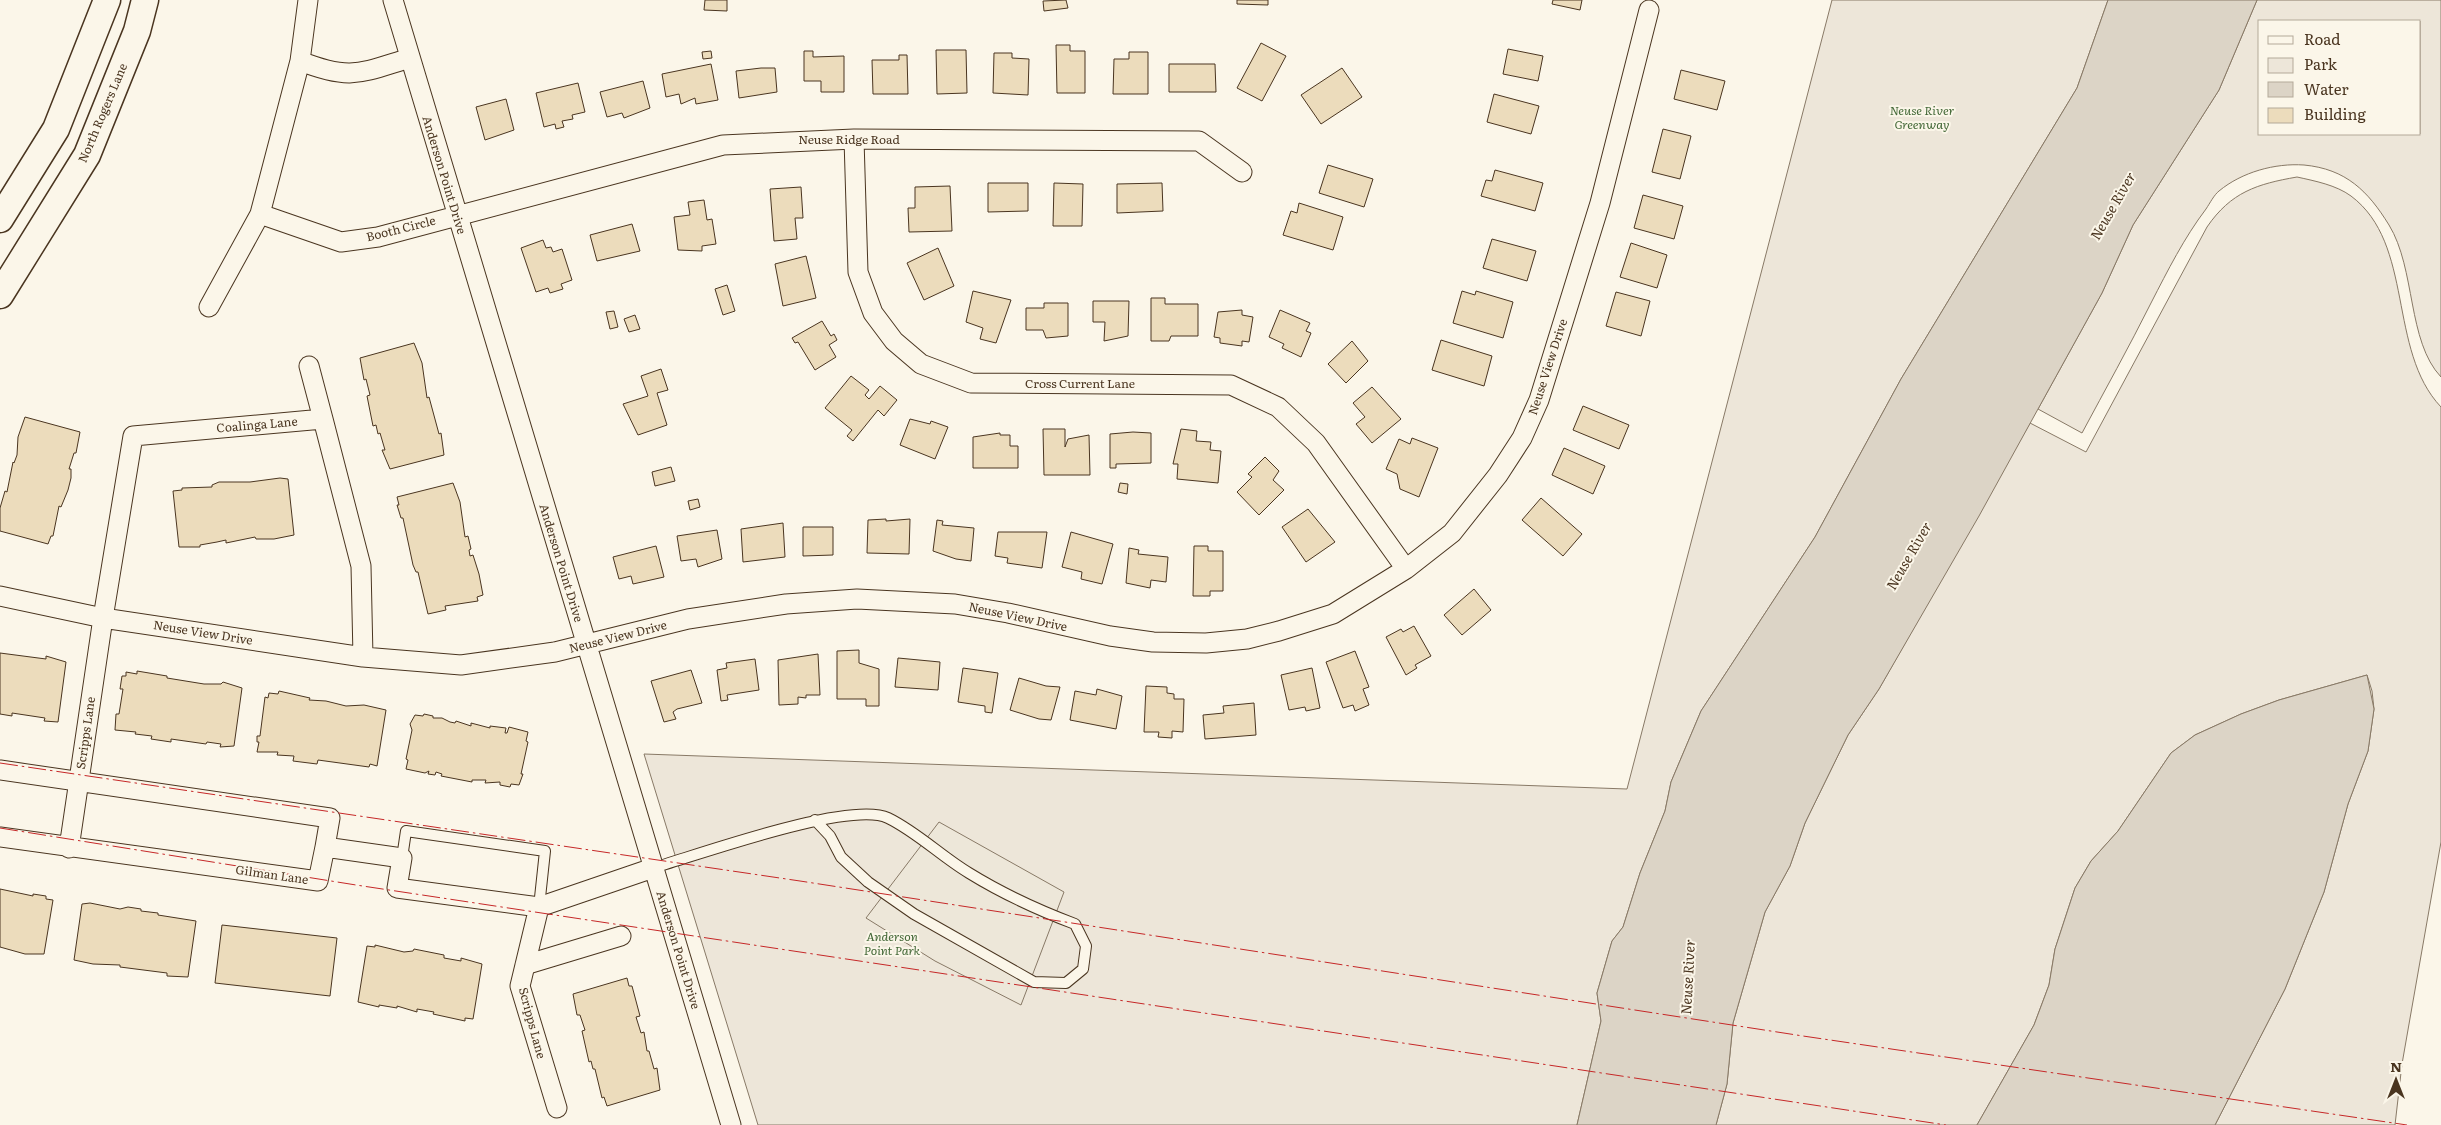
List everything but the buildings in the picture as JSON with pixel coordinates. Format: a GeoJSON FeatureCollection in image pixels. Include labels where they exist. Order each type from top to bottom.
{"type":"FeatureCollection","features":[{"type":"Feature","properties":{"kind":"street"},"geometry":{"type":"LineString","coordinates":[[0,219],[56,129],[107,0]]}},
{"type":"Feature","properties":{"kind":"street","name":"North Rogers Lane"},"geometry":{"type":"LineString","coordinates":[[0,295],[87,155],[137,31],[145,0]]}},
{"type":"Feature","properties":{"kind":"street"},"geometry":{"type":"LineString","coordinates":[[209,307],[260,214],[300,61],[308,0]]}},
{"type":"Feature","properties":{"kind":"street","name":"Anderson Point Drive"},"geometry":{"type":"LineString","coordinates":[[392,0],[731,1125]]}},
{"type":"Feature","properties":{"kind":"street","name":"Neuse View Drive"},"geometry":{"type":"LineString","coordinates":[[0,596],[103,618],[363,657],[461,665],[527,658],[688,619],[786,604],[857,599],[955,604],[1008,613],[1110,636],[1153,642],[1206,643],[1247,638],[1271,633],[1333,614],[1406,569],[1452,533],[1498,475],[1522,438],[1539,400],[1600,203],[1649,10]]}},
{"type":"Feature","properties":{"kind":"street"},"geometry":{"type":"LineString","coordinates":[[300,61],[325,71],[359,74],[410,58]]}},
{"type":"Feature","properties":{"kind":"street","name":"Cross Current Lane"},"geometry":{"type":"LineString","coordinates":[[854,139],[858,272],[872,313],[894,342],[921,364],[971,383],[1231,385],[1278,406],[1316,443],[1406,569]]}},
{"type":"Feature","properties":{"kind":"street","name":"Neuse Ridge Road"},"geometry":{"type":"LineString","coordinates":[[456,215],[723,145],[854,139],[1199,141],[1242,172]]}},
{"type":"Feature","properties":{"kind":"street","name":"Booth Circle"},"geometry":{"type":"LineString","coordinates":[[260,214],[341,242],[378,237],[456,215]]}},
{"type":"Feature","properties":{"kind":"street"},"geometry":{"type":"LineString","coordinates":[[309,366],[361,566],[363,657]]}},
{"type":"Feature","properties":{"kind":"street","name":"Coalinga Lane"},"geometry":{"type":"LineString","coordinates":[[103,618],[133,436],[323,419]]}},
{"type":"Feature","properties":{"kind":"street","name":"Scripps Lane"},"geometry":{"type":"LineString","coordinates":[[69,848],[103,618]]}},
{"type":"Feature","properties":{"kind":"street"},"geometry":{"type":"LineString","coordinates":[[0,770],[330,818],[325,847],[402,858],[397,888],[539,908],[653,868]]}},
{"type":"Feature","properties":{"kind":"street","name":"Gilman Lane"},"geometry":{"type":"LineString","coordinates":[[0,837],[318,881],[325,847]]}},
{"type":"Feature","properties":{"kind":"street","name":"Scripps Lane"},"geometry":{"type":"LineString","coordinates":[[539,908],[520,986],[557,1108]]}},
{"type":"Feature","properties":{"kind":"street"},"geometry":{"type":"LineString","coordinates":[[525,965],[620,936]]}},
{"type":"Feature","properties":{"kind":"lane"},"geometry":{"type":"LineString","coordinates":[[653,868],[815,820],[851,814],[886,817],[969,873],[1035,909],[1075,924],[1086,946],[1083,969],[1066,983],[1034,982],[987,957],[914,914],[868,882],[841,857],[830,836],[815,820]]}},
{"type":"Feature","properties":{"kind":"lane"},"geometry":{"type":"LineString","coordinates":[[402,858],[406,831],[545,851],[539,908]]}},
{"type":"Feature","properties":{"kind":"green space","name":"Anderson Point Park"},"geometry":{"type":"Polygon","coordinates":[[[1832,0],[2108,0],[2077,88],[1901,379],[1815,537],[1701,711],[1671,782],[1665,811],[1640,873],[1623,927],[1612,941],[1597,993],[1601,1021],[1577,1125],[758,1125],[644,754],[1627,789],[1832,0]]]}},
{"type":"Feature","properties":{"kind":"green space"},"geometry":{"type":"Polygon","coordinates":[[[2257,0],[2441,0],[2441,377],[2430,362],[2422,344],[2398,243],[2389,225],[2373,202],[2354,184],[2332,171],[2304,165],[2270,167],[2248,174],[2228,184],[2214,197],[2177,255],[2082,433],[2038,409],[2102,293],[2133,225],[2219,90],[2257,0]]]}},
{"type":"Feature","properties":{"kind":"green space"},"geometry":{"type":"Polygon","coordinates":[[[2297,177],[2325,184],[2345,192],[2371,217],[2384,241],[2393,269],[2413,357],[2424,384],[2441,407],[2441,842],[2402,1064],[2395,1125],[2215,1125],[2285,989],[2324,892],[2348,804],[2368,751],[2374,709],[2372,691],[2367,675],[2279,700],[2241,714],[2195,735],[2171,753],[2118,831],[2091,861],[2075,888],[2055,949],[2049,985],[2034,1025],[1977,1125],[1716,1125],[1727,1084],[1733,1023],[1765,912],[1790,866],[1805,823],[1848,735],[1879,689],[2030,423],[2086,452],[2207,227],[2216,215],[2235,198],[2246,192],[2269,183],[2297,177]]]}},
{"type":"Feature","properties":{"kind":"shaded area"},"geometry":{"type":"Polygon","coordinates":[[[939,822],[1064,892],[1021,1005],[935,961],[866,918],[939,822]]]}},
{"type":"Feature","properties":{"kind":"water","name":"Neuse River"},"geometry":{"type":"Polygon","coordinates":[[[2108,0],[2257,0],[2219,90],[2133,225],[2102,293],[1979,516],[1879,689],[1848,735],[1805,823],[1790,866],[1765,912],[1733,1023],[1727,1084],[1716,1125],[1577,1125],[1601,1021],[1597,993],[1612,941],[1623,927],[1640,873],[1665,811],[1671,782],[1701,711],[1815,537],[1901,379],[2077,88],[2108,0]]]}},
{"type":"Feature","properties":{"kind":"water"},"geometry":{"type":"Polygon","coordinates":[[[2367,675],[2374,709],[2368,751],[2348,804],[2324,892],[2285,989],[2215,1125],[1977,1125],[2034,1025],[2049,985],[2055,949],[2075,888],[2091,861],[2118,831],[2171,753],[2195,735],[2241,714],[2279,700],[2367,675]]]}},
{"type":"Feature","properties":{"kind":"power"},"geometry":{"type":"LineString","coordinates":[[0,763],[800,881],[1803,1036],[2407,1125]]}},
{"type":"Feature","properties":{"kind":"power"},"geometry":{"type":"LineString","coordinates":[[0,828],[356,885],[1946,1125]]}},
{"type":"Feature","properties":{"kind":"park label","name":"Neuse River Greenway"},"geometry":{"type":"Point","coordinates":[1922,118]}}]}
